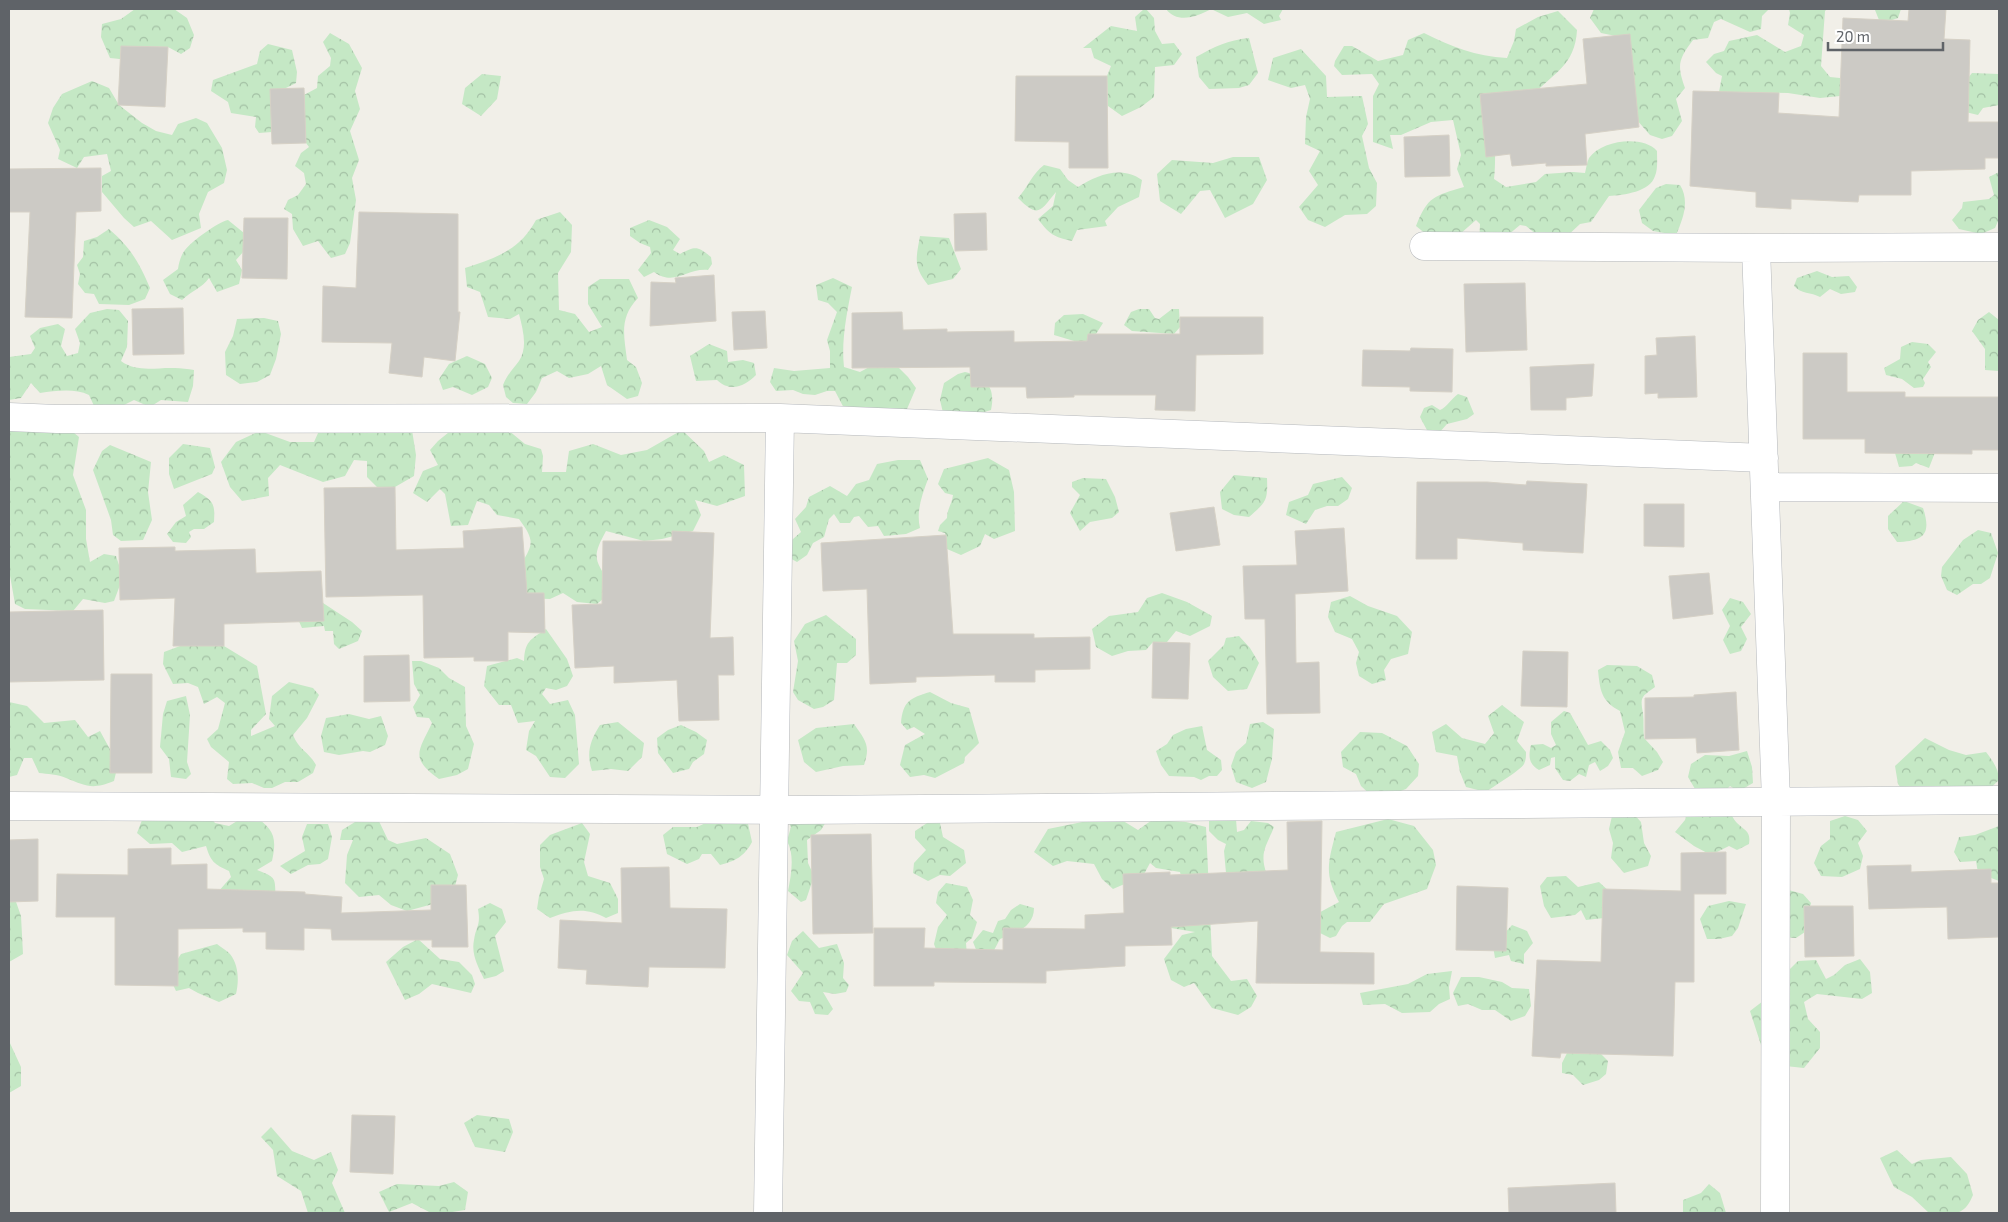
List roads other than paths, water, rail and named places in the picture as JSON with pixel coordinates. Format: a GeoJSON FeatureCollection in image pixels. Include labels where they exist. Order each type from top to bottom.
{"type":"FeatureCollection","features":[{"type":"Feature","properties":{"kind":"street"},"geometry":{"type":"LineString","coordinates":[[1424,246],[1999,247]]}},
{"type":"Feature","properties":{"kind":"street"},"geometry":{"type":"LineString","coordinates":[[1756,248],[1776,801],[1774,1213]]}},
{"type":"Feature","properties":{"kind":"street"},"geometry":{"type":"LineString","coordinates":[[9,417],[57,419],[780,418],[1764,458]]}},
{"type":"Feature","properties":{"kind":"street"},"geometry":{"type":"LineString","coordinates":[[768,1213],[776,809],[780,418]]}},
{"type":"Feature","properties":{"kind":"street"},"geometry":{"type":"LineString","coordinates":[[1766,487],[1999,488]]}},
{"type":"Feature","properties":{"kind":"street"},"geometry":{"type":"LineString","coordinates":[[9,806],[776,809],[1999,800]]}}]}
